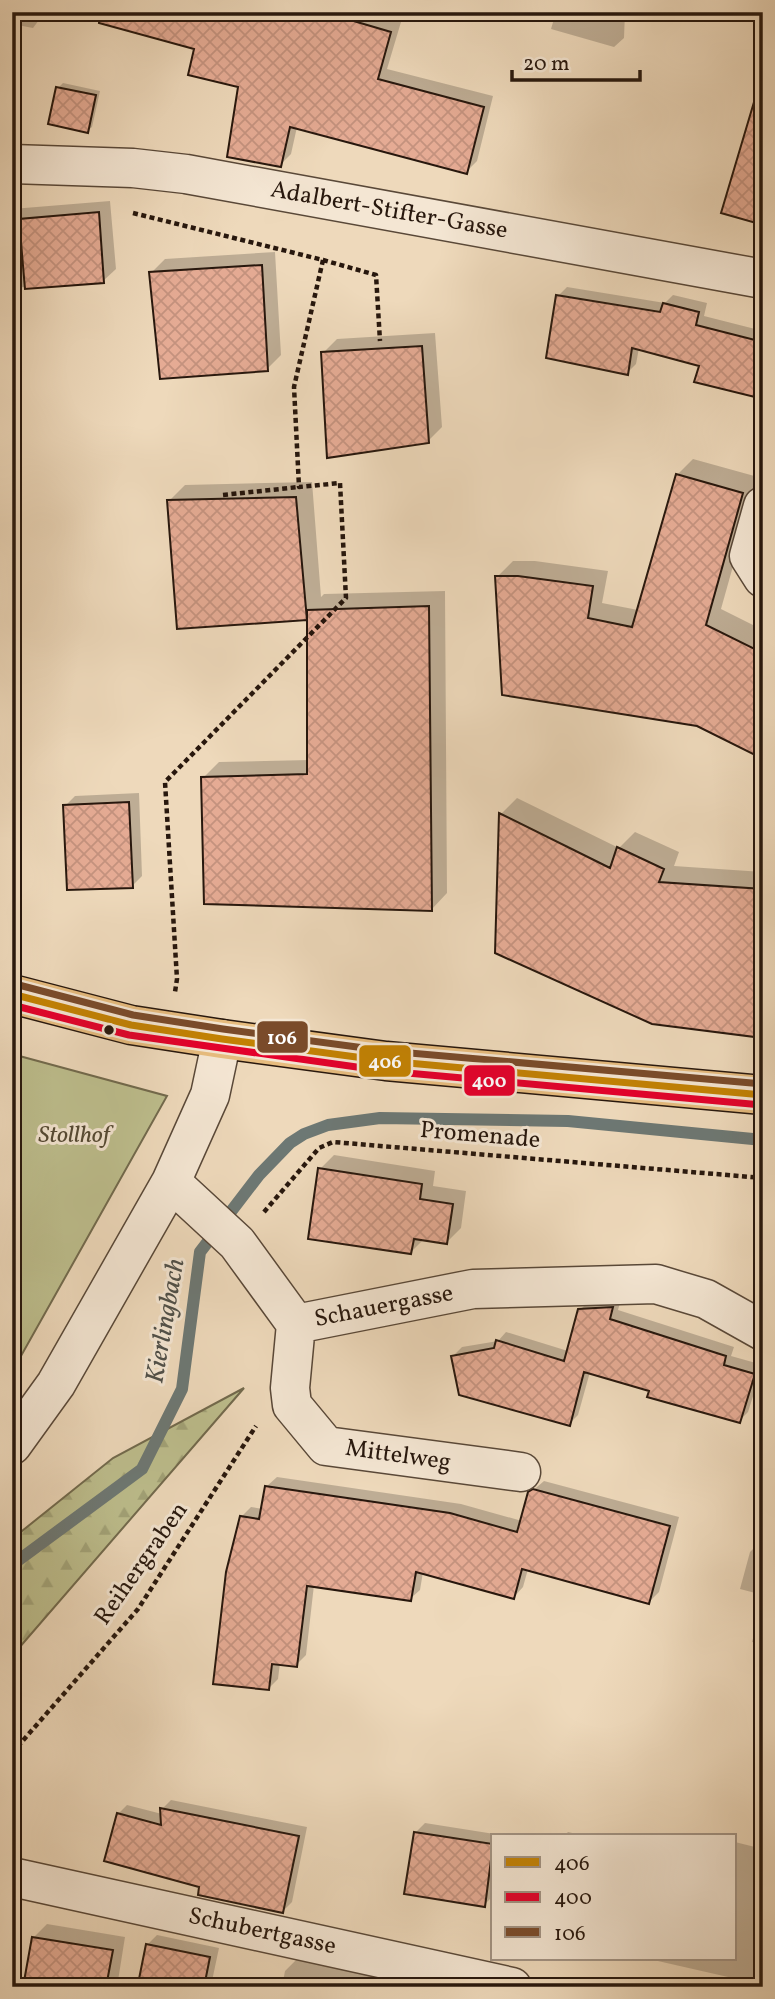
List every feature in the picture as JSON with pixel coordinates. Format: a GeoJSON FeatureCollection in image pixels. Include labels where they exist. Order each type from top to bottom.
{"type":"FeatureCollection","features":[{"type":"Feature","properties":{"kind":"main road"},"geometry":{"type":"LineString","coordinates":[[12,994],[131,1025],[222,1039],[386,1061],[763,1095]]}},
{"type":"Feature","properties":{"kind":"street","name":"Adalbert-Stifter-Gasse"},"geometry":{"type":"LineString","coordinates":[[12,164],[133,168],[186,174],[763,279]]}},
{"type":"Feature","properties":{"kind":"street"},"geometry":{"type":"LineString","coordinates":[[763,506],[749,556],[763,578]]}},
{"type":"Feature","properties":{"kind":"street"},"geometry":{"type":"LineString","coordinates":[[12,1446],[185,1194],[222,1039]]}},
{"type":"Feature","properties":{"kind":"street","name":"Schauergasse"},"geometry":{"type":"LineString","coordinates":[[185,1194],[237,1243],[296,1324],[473,1289],[656,1284],[706,1299],[763,1331]]}},
{"type":"Feature","properties":{"kind":"street","name":"Mittelweg"},"geometry":{"type":"LineString","coordinates":[[296,1324],[290,1388],[292,1405],[326,1446],[521,1472]]}},
{"type":"Feature","properties":{"kind":"street","name":"Schubertgasse"},"geometry":{"type":"LineString","coordinates":[[12,1877],[512,1987]]}},
{"type":"Feature","properties":{"kind":"path"},"geometry":{"type":"LineString","coordinates":[[145,216],[376,275],[380,341]]}},
{"type":"Feature","properties":{"kind":"path"},"geometry":{"type":"LineString","coordinates":[[299,487],[294,387],[323,260]]}},
{"type":"Feature","properties":{"kind":"path"},"geometry":{"type":"LineString","coordinates":[[177,979],[165,782],[346,598],[340,483],[223,495]]}},
{"type":"Feature","properties":{"kind":"path","name":"Promenade"},"geometry":{"type":"LineString","coordinates":[[237,1243],[320,1148],[332,1142],[763,1178]]}},
{"type":"Feature","properties":{"kind":"path","name":"Reihergraben"},"geometry":{"type":"LineString","coordinates":[[12,1753],[138,1609],[266,1409],[290,1388]]}},
{"type":"Feature","properties":{"kind":"green space","name":"Stollhof"},"geometry":{"type":"Polygon","coordinates":[[[12,1054],[167,1096],[12,1372],[12,1054]]]}},
{"type":"Feature","properties":{"kind":"green space"},"geometry":{"type":"Polygon","coordinates":[[[244,1388],[12,1656],[12,1539],[113,1458],[244,1388]]]}},
{"type":"Feature","properties":{"kind":"building"},"geometry":{"type":"Polygon","coordinates":[[[100,12],[323,12],[391,32],[378,79],[484,107],[467,174],[290,127],[281,167],[227,157],[238,87],[188,75],[194,49],[99,23],[100,12]]]}},
{"type":"Feature","properties":{"kind":"building"},"geometry":{"type":"Polygon","coordinates":[[[56,87],[96,95],[88,133],[48,124],[56,87]]]}},
{"type":"Feature","properties":{"kind":"building"},"geometry":{"type":"Polygon","coordinates":[[[754,102],[763,103],[763,225],[721,213],[754,102]]]}},
{"type":"Feature","properties":{"kind":"building"},"geometry":{"type":"Polygon","coordinates":[[[99,212],[104,283],[25,289],[19,219],[99,212]]]}},
{"type":"Feature","properties":{"kind":"building"},"geometry":{"type":"Polygon","coordinates":[[[262,265],[268,371],[160,379],[149,272],[262,265]]]}},
{"type":"Feature","properties":{"kind":"building"},"geometry":{"type":"Polygon","coordinates":[[[556,295],[660,312],[663,303],[699,312],[696,325],[763,342],[763,399],[694,382],[699,366],[632,348],[628,375],[546,358],[556,295]]]}},
{"type":"Feature","properties":{"kind":"building"},"geometry":{"type":"Polygon","coordinates":[[[422,346],[429,443],[327,458],[321,352],[422,346]]]}},
{"type":"Feature","properties":{"kind":"building"},"geometry":{"type":"Polygon","coordinates":[[[676,474],[743,493],[706,625],[763,653],[763,759],[697,726],[502,695],[495,576],[518,576],[593,586],[588,618],[632,627],[676,474]]]}},
{"type":"Feature","properties":{"kind":"building"},"geometry":{"type":"Polygon","coordinates":[[[296,497],[307,620],[177,629],[167,500],[296,497]]]}},
{"type":"Feature","properties":{"kind":"building"},"geometry":{"type":"Polygon","coordinates":[[[429,606],[432,911],[204,904],[201,777],[307,774],[307,610],[429,606]]]}},
{"type":"Feature","properties":{"kind":"building"},"geometry":{"type":"Polygon","coordinates":[[[129,802],[133,888],[67,890],[63,805],[129,802]]]}},
{"type":"Feature","properties":{"kind":"building"},"geometry":{"type":"Polygon","coordinates":[[[499,813],[610,868],[617,847],[664,869],[659,882],[763,889],[763,1038],[652,1024],[495,953],[499,813]]]}},
{"type":"Feature","properties":{"kind":"building"},"geometry":{"type":"Polygon","coordinates":[[[318,1168],[422,1184],[420,1199],[453,1204],[447,1244],[414,1239],[411,1254],[308,1239],[318,1168]]]}},
{"type":"Feature","properties":{"kind":"building"},"geometry":{"type":"Polygon","coordinates":[[[613,1307],[610,1319],[726,1356],[724,1365],[755,1374],[740,1423],[647,1397],[649,1391],[584,1372],[570,1426],[459,1395],[451,1356],[494,1348],[496,1340],[564,1361],[578,1309],[613,1307]]]}},
{"type":"Feature","properties":{"kind":"building"},"geometry":{"type":"Polygon","coordinates":[[[265,1486],[450,1513],[517,1532],[528,1492],[533,1489],[670,1526],[649,1604],[522,1569],[514,1599],[416,1572],[411,1601],[307,1586],[297,1667],[272,1664],[269,1690],[213,1684],[226,1572],[240,1516],[259,1519],[265,1486]]]}},
{"type":"Feature","properties":{"kind":"building"},"geometry":{"type":"Polygon","coordinates":[[[160,1808],[299,1836],[283,1913],[198,1895],[199,1887],[104,1861],[117,1813],[161,1825],[160,1808]]]}},
{"type":"Feature","properties":{"kind":"building"},"geometry":{"type":"Polygon","coordinates":[[[414,1832],[491,1844],[485,1907],[404,1894],[414,1832]]]}},
{"type":"Feature","properties":{"kind":"building"},"geometry":{"type":"Polygon","coordinates":[[[32,1937],[113,1950],[106,1987],[23,1987],[32,1937]]]}},
{"type":"Feature","properties":{"kind":"building"},"geometry":{"type":"Polygon","coordinates":[[[146,1944],[210,1957],[204,1987],[176,1987],[139,1979],[146,1944]]]}},
{"type":"Feature","properties":{"kind":"waterway","name":"Kierlingbach"},"geometry":{"type":"LineString","coordinates":[[12,1565],[142,1469],[182,1389],[200,1252],[259,1175],[290,1143],[304,1134],[328,1125],[380,1118],[568,1121],[763,1140]]}},
{"type":"Feature","properties":{"kind":"transit line","name":"106"},"geometry":{"type":"LineString","coordinates":[[15,984],[133,1015],[387,1051],[763,1084]]}},
{"type":"Feature","properties":{"kind":"transit line","name":"406"},"geometry":{"type":"LineString","coordinates":[[12,994],[131,1025],[222,1039],[386,1061],[763,1095]]}},
{"type":"Feature","properties":{"kind":"transit line","name":"400"},"geometry":{"type":"LineString","coordinates":[[12,1005],[129,1035],[385,1071],[762,1105]]}}]}
